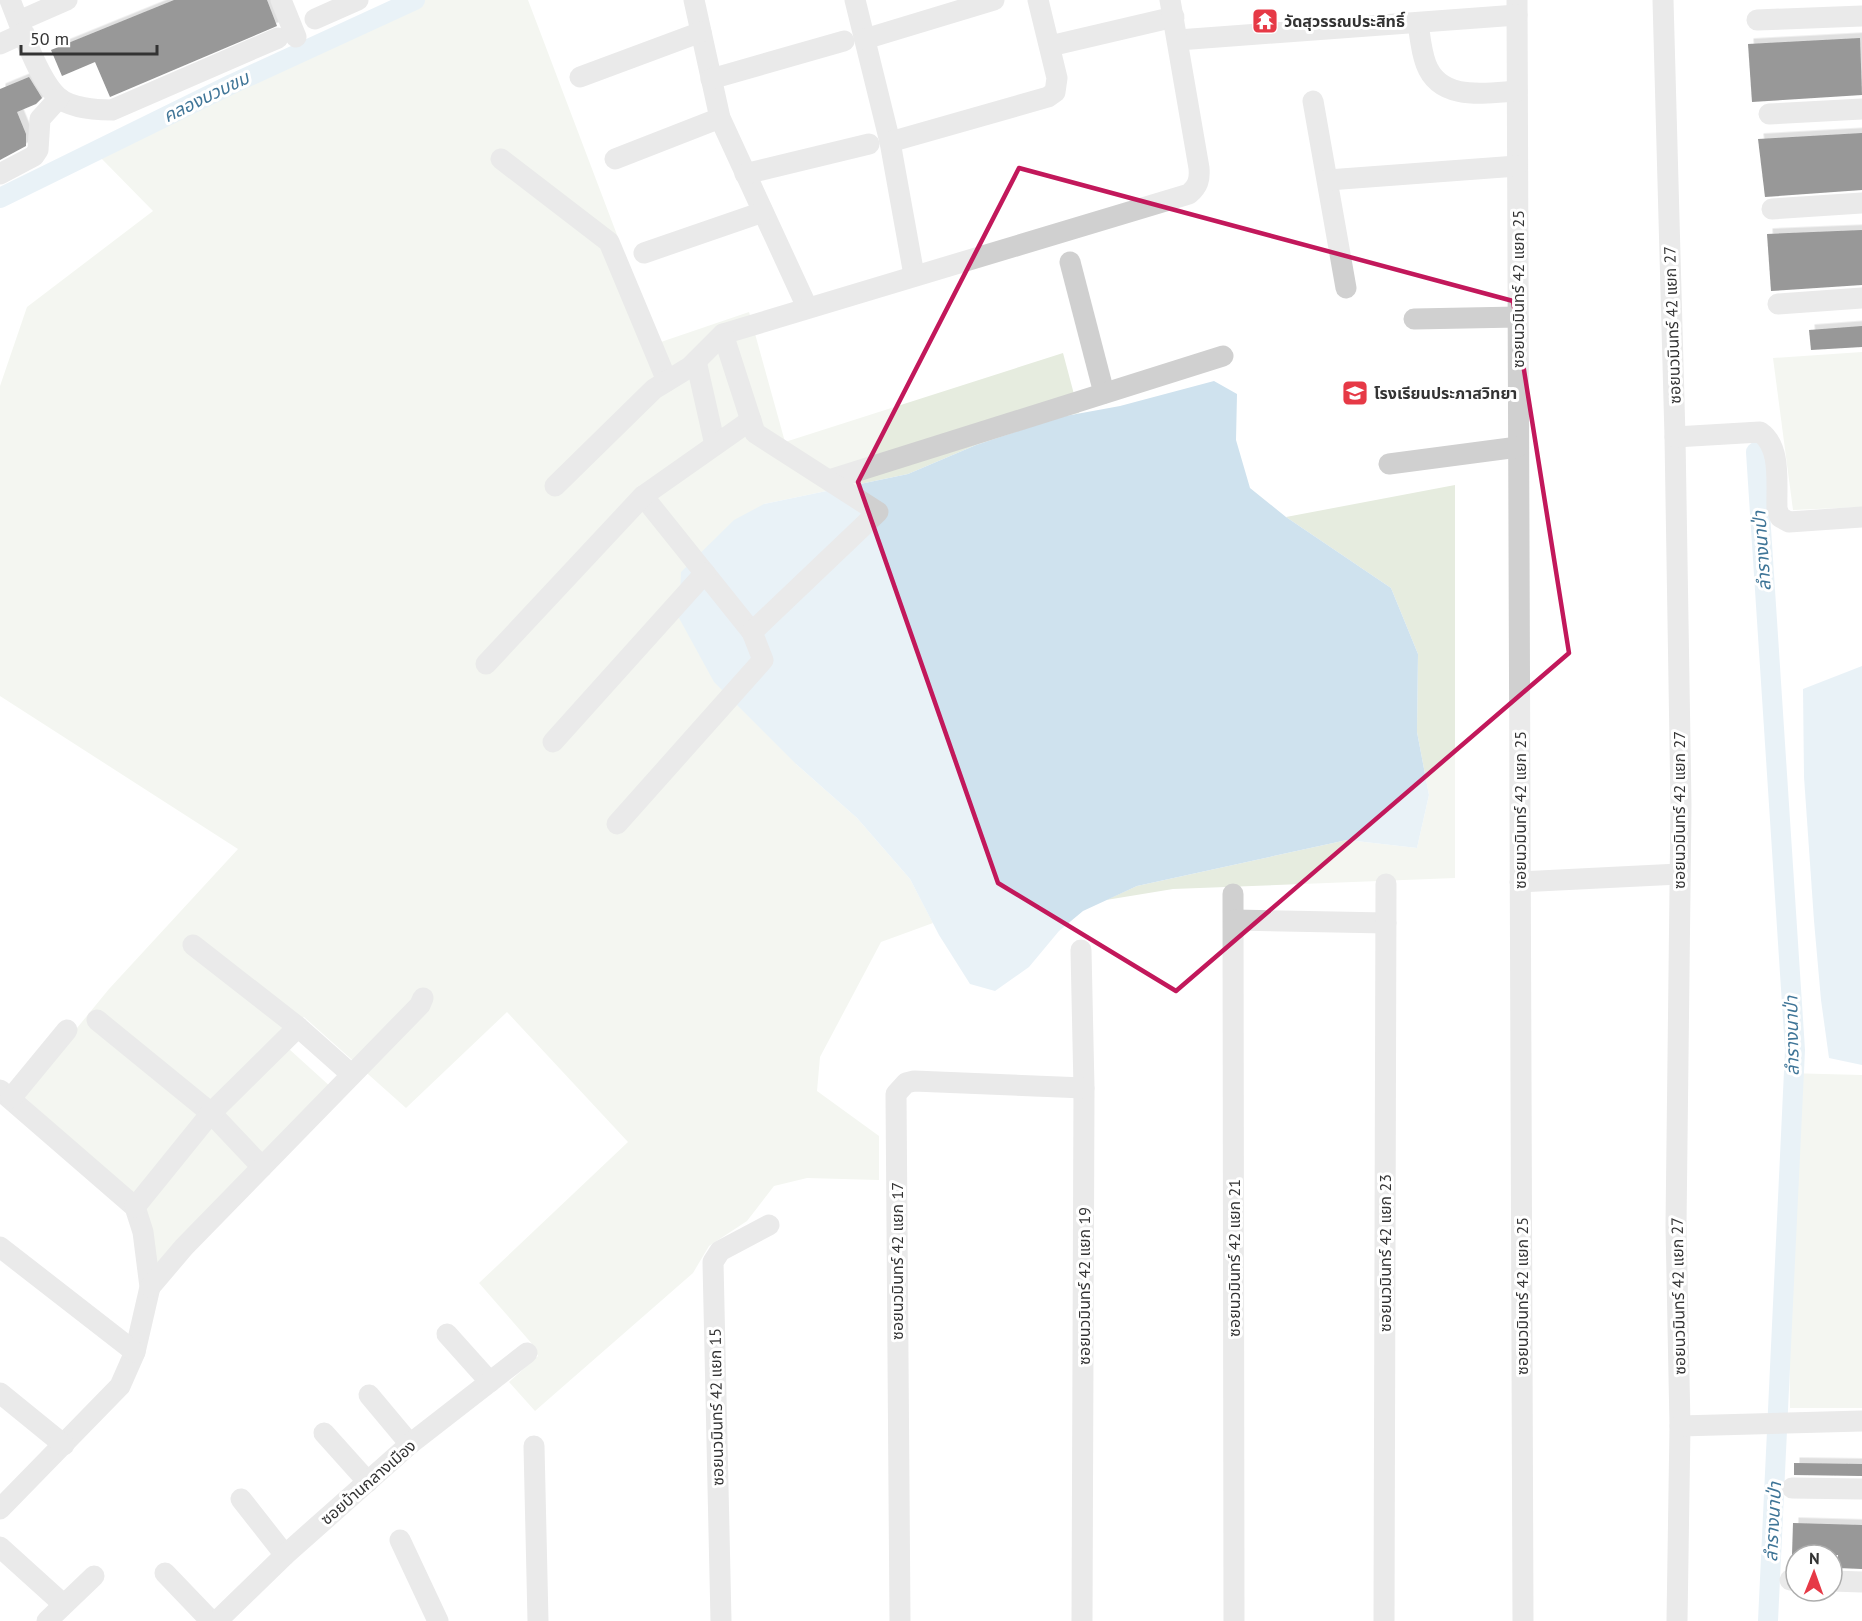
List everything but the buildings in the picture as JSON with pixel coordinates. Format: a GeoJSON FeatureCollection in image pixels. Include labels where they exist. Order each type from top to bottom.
{"type":"FeatureCollection","features":[{"type":"Feature","properties":{"kind":"street"},"geometry":{"type":"LineString","coordinates":[[0,44],[13,16],[67,0]]}},
{"type":"Feature","properties":{"kind":"street"},"geometry":{"type":"LineString","coordinates":[[13,16],[47,86],[59,98],[99,110],[112,110],[287,37],[281,0]]}},
{"type":"Feature","properties":{"kind":"street"},"geometry":{"type":"LineString","coordinates":[[315,19],[358,0]]}},
{"type":"Feature","properties":{"kind":"street"},"geometry":{"type":"LineString","coordinates":[[694,0],[720,118],[807,308]]}},
{"type":"Feature","properties":{"kind":"street"},"geometry":{"type":"LineString","coordinates":[[855,0],[855,40],[890,141],[914,276]]}},
{"type":"Feature","properties":{"kind":"street"},"geometry":{"type":"LineString","coordinates":[[711,80],[994,0]]}},
{"type":"Feature","properties":{"kind":"street"},"geometry":{"type":"LineString","coordinates":[[890,141],[1048,97],[1057,86],[1038,0]]}},
{"type":"Feature","properties":{"kind":"street","name":"ซอยนวมินทร์ 42 แยก 27"},"geometry":{"type":"LineString","coordinates":[[1663,0],[1675,437],[1679,874],[1676,1226],[1680,1426],[1677,1621]]}},
{"type":"Feature","properties":{"kind":"street"},"geometry":{"type":"LineString","coordinates":[[1178,40],[1418,23],[1517,8]]}},
{"type":"Feature","properties":{"kind":"street","name":"ซอยนวมินทร์ 42 แยก 25"},"geometry":{"type":"LineString","coordinates":[[1517,8],[1523,1621]]}},
{"type":"Feature","properties":{"kind":"street"},"geometry":{"type":"LineString","coordinates":[[555,486],[654,389],[696,361],[723,333],[1189,194],[1196,188],[1200,180],[1199,168],[1172,9],[1050,46]]}},
{"type":"Feature","properties":{"kind":"street"},"geometry":{"type":"LineString","coordinates":[[1756,20],[1862,16]]}},
{"type":"Feature","properties":{"kind":"street"},"geometry":{"type":"LineString","coordinates":[[1418,23],[1426,65],[1443,85],[1453,91],[1470,94],[1517,92]]}},
{"type":"Feature","properties":{"kind":"street"},"geometry":{"type":"LineString","coordinates":[[580,77],[701,32]]}},
{"type":"Feature","properties":{"kind":"street"},"geometry":{"type":"LineString","coordinates":[[0,174],[34,156],[38,150],[40,119],[59,98]]}},
{"type":"Feature","properties":{"kind":"street"},"geometry":{"type":"LineString","coordinates":[[1313,101],[1346,288]]}},
{"type":"Feature","properties":{"kind":"street"},"geometry":{"type":"LineString","coordinates":[[1769,114],[1862,109]]}},
{"type":"Feature","properties":{"kind":"street"},"geometry":{"type":"LineString","coordinates":[[615,159],[720,118]]}},
{"type":"Feature","properties":{"kind":"street"},"geometry":{"type":"LineString","coordinates":[[745,174],[868,144]]}},
{"type":"Feature","properties":{"kind":"street"},"geometry":{"type":"LineString","coordinates":[[501,159],[609,242],[667,381]]}},
{"type":"Feature","properties":{"kind":"street"},"geometry":{"type":"LineString","coordinates":[[1328,180],[1517,166]]}},
{"type":"Feature","properties":{"kind":"street"},"geometry":{"type":"LineString","coordinates":[[1772,209],[1862,203]]}},
{"type":"Feature","properties":{"kind":"street"},"geometry":{"type":"LineString","coordinates":[[644,253],[763,212]]}},
{"type":"Feature","properties":{"kind":"street"},"geometry":{"type":"LineString","coordinates":[[1070,262],[1104,393]]}},
{"type":"Feature","properties":{"kind":"street"},"geometry":{"type":"LineString","coordinates":[[1778,304],[1862,298]]}},
{"type":"Feature","properties":{"kind":"street"},"geometry":{"type":"LineString","coordinates":[[1414,319],[1518,316]]}},
{"type":"Feature","properties":{"kind":"street"},"geometry":{"type":"LineString","coordinates":[[723,333],[755,433],[878,512],[752,632]]}},
{"type":"Feature","properties":{"kind":"street"},"geometry":{"type":"LineString","coordinates":[[829,480],[1223,356]]}},
{"type":"Feature","properties":{"kind":"street"},"geometry":{"type":"LineString","coordinates":[[696,361],[715,445]]}},
{"type":"Feature","properties":{"kind":"street"},"geometry":{"type":"LineString","coordinates":[[486,664],[643,496],[751,420]]}},
{"type":"Feature","properties":{"kind":"street"},"geometry":{"type":"LineString","coordinates":[[1675,437],[1760,432],[1770,439],[1774,453],[1777,509],[1780,517],[1789,522],[1862,517]]}},
{"type":"Feature","properties":{"kind":"street"},"geometry":{"type":"LineString","coordinates":[[1389,464],[1518,447]]}},
{"type":"Feature","properties":{"kind":"street"},"geometry":{"type":"LineString","coordinates":[[617,824],[763,660],[752,632],[643,496]]}},
{"type":"Feature","properties":{"kind":"street"},"geometry":{"type":"LineString","coordinates":[[553,742],[705,573]]}},
{"type":"Feature","properties":{"kind":"street"},"geometry":{"type":"LineString","coordinates":[[1520,882],[1679,874]]}},
{"type":"Feature","properties":{"kind":"street","name":"ซอยนวมินทร์ 42 แยก 23"},"geometry":{"type":"LineString","coordinates":[[1384,1621],[1386,884]]}},
{"type":"Feature","properties":{"kind":"street","name":"ซอยนวมินทร์ 42 แยก 21"},"geometry":{"type":"LineString","coordinates":[[1233,894],[1234,1621]]}},
{"type":"Feature","properties":{"kind":"street"},"geometry":{"type":"LineString","coordinates":[[1234,920],[1386,923]]}},
{"type":"Feature","properties":{"kind":"street"},"geometry":{"type":"LineString","coordinates":[[193,945],[298,1027],[351,1074]]}},
{"type":"Feature","properties":{"kind":"street","name":"ซอยนวมินทร์ 42 แยก 19"},"geometry":{"type":"LineString","coordinates":[[1081,950],[1084,1088],[1082,1621]]}},
{"type":"Feature","properties":{"kind":"street"},"geometry":{"type":"LineString","coordinates":[[150,1287],[184,1246],[420,1005],[423,998]]}},
{"type":"Feature","properties":{"kind":"street"},"geometry":{"type":"LineString","coordinates":[[97,1020],[211,1113],[262,1167]]}},
{"type":"Feature","properties":{"kind":"street"},"geometry":{"type":"LineString","coordinates":[[135,1207],[211,1113],[298,1027]]}},
{"type":"Feature","properties":{"kind":"street"},"geometry":{"type":"LineString","coordinates":[[0,1509],[120,1386],[135,1352],[150,1287],[143,1232],[135,1207],[5,1094],[67,1030]]}},
{"type":"Feature","properties":{"kind":"street","name":"ซอยนวมินทร์ 42 แยก 17"},"geometry":{"type":"LineString","coordinates":[[900,1621],[896,1094],[906,1083],[914,1081],[1084,1088]]}},
{"type":"Feature","properties":{"kind":"street","name":"ซอยนวมินทร์ 42 แยก 15"},"geometry":{"type":"LineString","coordinates":[[720,1621],[714,1262],[720,1251],[769,1225]]}},
{"type":"Feature","properties":{"kind":"street"},"geometry":{"type":"LineString","coordinates":[[0,1247],[135,1352]]}},
{"type":"Feature","properties":{"kind":"street"},"geometry":{"type":"LineString","coordinates":[[447,1334],[490,1382]]}},
{"type":"Feature","properties":{"kind":"street","name":"ซอยบ้านกลางเมือง"},"geometry":{"type":"LineString","coordinates":[[217,1621],[285,1555],[410,1444],[527,1353]]}},
{"type":"Feature","properties":{"kind":"street"},"geometry":{"type":"LineString","coordinates":[[0,1393],[64,1445]]}},
{"type":"Feature","properties":{"kind":"street"},"geometry":{"type":"LineString","coordinates":[[369,1395],[410,1444]]}},
{"type":"Feature","properties":{"kind":"street"},"geometry":{"type":"LineString","coordinates":[[1680,1426],[1862,1421]]}},
{"type":"Feature","properties":{"kind":"street"},"geometry":{"type":"LineString","coordinates":[[324,1433],[368,1482]]}},
{"type":"Feature","properties":{"kind":"street"},"geometry":{"type":"LineString","coordinates":[[534,1446],[538,1621]]}},
{"type":"Feature","properties":{"kind":"street"},"geometry":{"type":"LineString","coordinates":[[1792,1488],[1862,1489]]}},
{"type":"Feature","properties":{"kind":"street"},"geometry":{"type":"LineString","coordinates":[[241,1499],[285,1555]]}},
{"type":"Feature","properties":{"kind":"street"},"geometry":{"type":"LineString","coordinates":[[400,1540],[438,1621]]}},
{"type":"Feature","properties":{"kind":"street"},"geometry":{"type":"LineString","coordinates":[[0,1547],[63,1604]]}},
{"type":"Feature","properties":{"kind":"street"},"geometry":{"type":"LineString","coordinates":[[165,1573],[211,1621]]}},
{"type":"Feature","properties":{"kind":"street"},"geometry":{"type":"LineString","coordinates":[[47,1621],[94,1576]]}},
{"type":"Feature","properties":{"kind":"street"},"geometry":{"type":"LineString","coordinates":[[1844,1581],[1862,1582]]}},
{"type":"Feature","properties":{"kind":"highlighted area"},"geometry":{"type":"Polygon","coordinates":[[[1019,168],[1513,301],[1569,653],[1176,991],[998,883],[858,482],[1019,168]]]}},
{"type":"Feature","properties":{"kind":"shaded area"},"geometry":{"type":"Polygon","coordinates":[[[425,0],[528,0],[658,343],[749,312],[785,442],[1063,353],[1079,413],[1060,417],[976,445],[908,474],[764,504],[796,764],[857,818],[910,879],[933,923],[881,942],[820,1057],[817,1091],[879,1136],[879,1180],[807,1178],[774,1186],[747,1221],[709,1246],[693,1273],[535,1411],[509,1382],[538,1356],[533,1345],[479,1283],[628,1142],[507,1012],[406,1108],[304,1017],[278,1039],[332,1088],[158,1265],[134,1195],[22,1095],[109,989],[238,849],[0,696],[0,386],[27,307],[153,211],[99,156],[425,0]]]}},
{"type":"Feature","properties":{"kind":"shaded area"},"geometry":{"type":"Polygon","coordinates":[[[1862,352],[1862,507],[1793,510],[1773,358],[1862,352]]]}},
{"type":"Feature","properties":{"kind":"shaded area"},"geometry":{"type":"Polygon","coordinates":[[[1455,485],[1455,878],[1173,889],[1106,900],[1137,886],[1347,840],[1417,848],[1429,795],[1417,732],[1418,654],[1391,588],[1286,517],[1455,485]]]}},
{"type":"Feature","properties":{"kind":"shaded area"},"geometry":{"type":"Polygon","coordinates":[[[1786,1073],[1862,1075],[1862,1408],[1790,1408],[1786,1073]]]}},
{"type":"Feature","properties":{"kind":"water"},"geometry":{"type":"Polygon","coordinates":[[[1214,381],[1237,394],[1236,440],[1250,488],[1286,517],[1391,588],[1418,654],[1417,732],[1429,795],[1417,848],[1347,840],[1137,886],[1083,911],[1059,931],[1029,967],[995,991],[970,984],[939,935],[910,879],[857,818],[796,764],[714,682],[679,618],[681,572],[734,520],[764,504],[908,474],[976,445],[1060,417],[1120,406],[1214,381]]]}},
{"type":"Feature","properties":{"kind":"water"},"geometry":{"type":"Polygon","coordinates":[[[1862,666],[1862,1065],[1829,1058],[1814,921],[1804,777],[1803,689],[1862,666]]]}},
{"type":"Feature","properties":{"kind":"waterway","name":"คลองบวบขม"},"geometry":{"type":"LineString","coordinates":[[0,198],[232,84],[415,0]]}},
{"type":"Feature","properties":{"kind":"waterway","name":"ลำรางนาป่า"},"geometry":{"type":"LineString","coordinates":[[1756,452],[1795,1050],[1768,1621]]}},
{"type":"Feature","properties":{"kind":"place","name":"วัดสุวรรณประสิทธิ์"},"geometry":{"type":"Point","coordinates":[1265,21]}},
{"type":"Feature","properties":{"kind":"place","name":"โรงเรียนประภาสวิทยา"},"geometry":{"type":"Point","coordinates":[1355,393]}}]}
